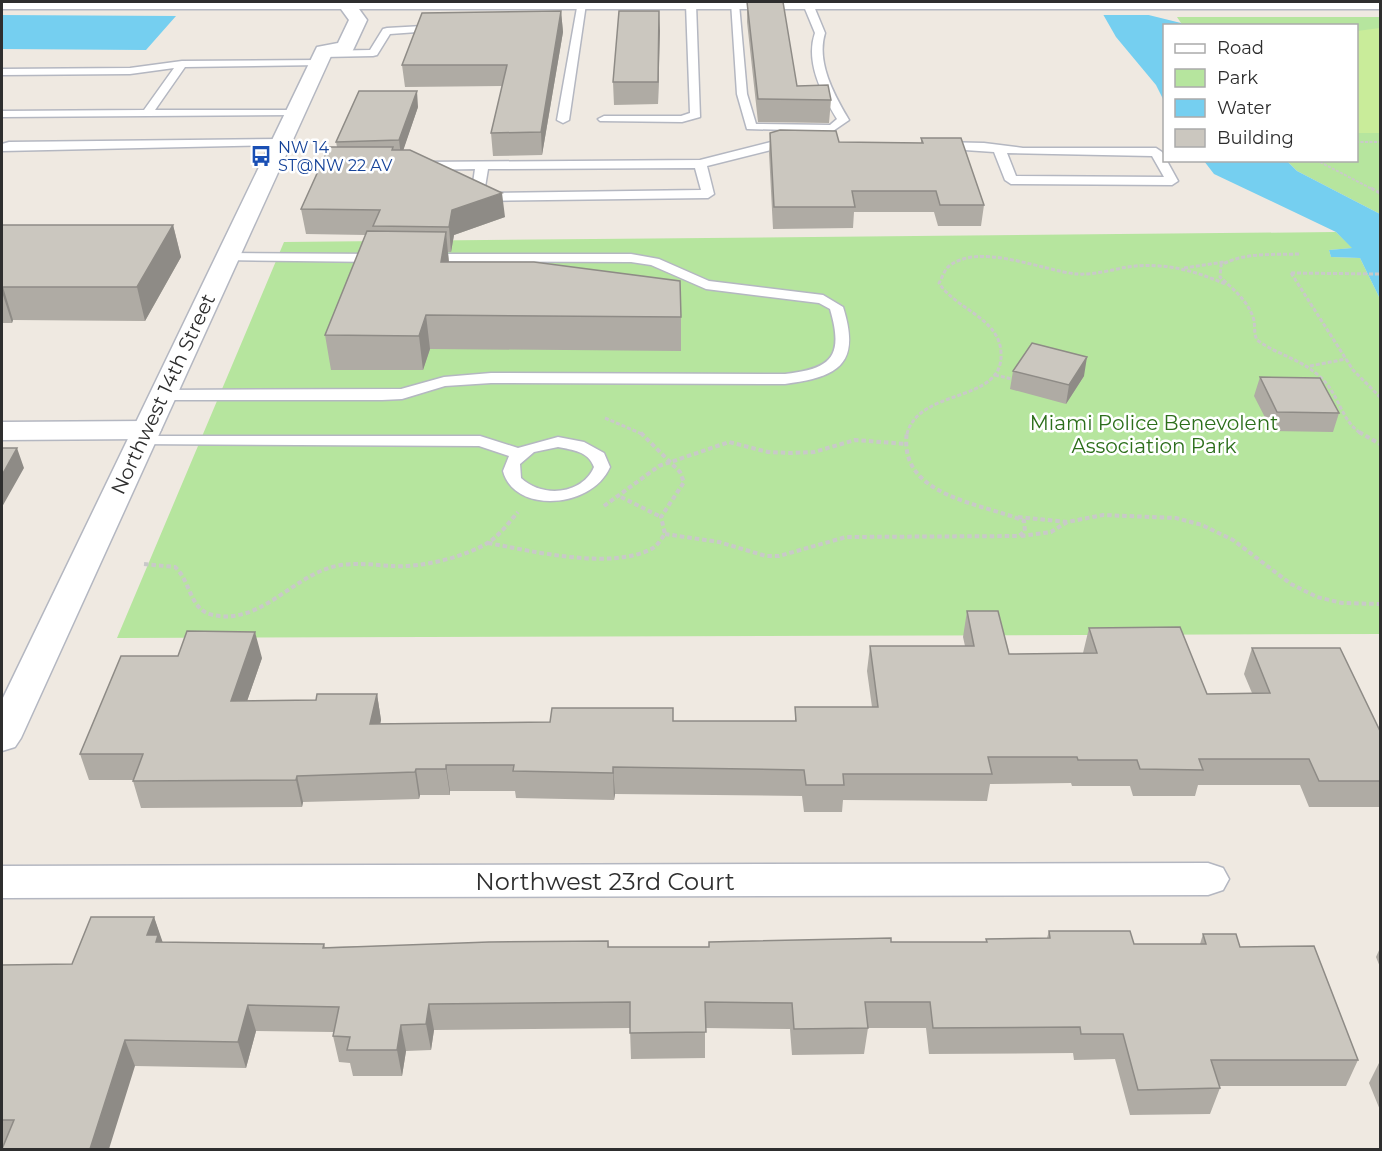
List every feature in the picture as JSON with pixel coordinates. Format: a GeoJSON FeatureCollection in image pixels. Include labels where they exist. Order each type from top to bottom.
{"type":"FeatureCollection","features":[{"type":"Feature","properties":{"kind":"street"},"geometry":{"type":"LineString","coordinates":[[2,4],[347,3],[500,9],[581,4],[658,3],[1368,3]]}},
{"type":"Feature","properties":{"kind":"street"},"geometry":{"type":"LineString","coordinates":[[323,44],[345,48],[358,20],[347,3]]}},
{"type":"Feature","properties":{"kind":"street","name":"Northwest 14th Street"},"geometry":{"type":"LineString","coordinates":[[2,738],[296,112],[323,44],[347,3]]}},
{"type":"Feature","properties":{"kind":"street"},"geometry":{"type":"LineString","coordinates":[[2,431],[144,436]]}},
{"type":"Feature","properties":{"kind":"street","name":"Northwest 23rd Court"},"geometry":{"type":"LineString","coordinates":[[2,882],[1208,879]]}},
{"type":"Feature","properties":{"kind":"lane"},"geometry":{"type":"LineString","coordinates":[[604,119],[682,119],[696,115],[692,3]]}},
{"type":"Feature","properties":{"kind":"lane"},"geometry":{"type":"LineString","coordinates":[[563,120],[581,4]]}},
{"type":"Feature","properties":{"kind":"lane"},"geometry":{"type":"LineString","coordinates":[[734,4],[742,94],[751,128],[833,128],[843,120],[831,100],[819,64],[817,39],[820,33],[808,4]]}},
{"type":"Feature","properties":{"kind":"lane"},"geometry":{"type":"LineString","coordinates":[[2,72],[130,71],[323,44],[373,53],[387,32],[396,29],[457,28]]}},
{"type":"Feature","properties":{"kind":"lane"},"geometry":{"type":"LineString","coordinates":[[147,113],[182,64]]}},
{"type":"Feature","properties":{"kind":"lane"},"geometry":{"type":"LineString","coordinates":[[2,114],[296,112]]}},
{"type":"Feature","properties":{"kind":"lane"},"geometry":{"type":"LineString","coordinates":[[404,166],[700,164],[779,144],[802,145]]}},
{"type":"Feature","properties":{"kind":"lane"},"geometry":{"type":"LineString","coordinates":[[2,148],[9,146],[276,154],[358,166]]}},
{"type":"Feature","properties":{"kind":"lane"},"geometry":{"type":"LineString","coordinates":[[927,146],[999,149],[1023,152],[1156,152],[1172,181],[1011,180],[999,149]]}},
{"type":"Feature","properties":{"kind":"lane"},"geometry":{"type":"LineString","coordinates":[[482,166],[477,196],[708,194],[700,164]]}},
{"type":"Feature","properties":{"kind":"lane"},"geometry":{"type":"LineString","coordinates":[[227,257],[392,258]]}},
{"type":"Feature","properties":{"kind":"lane"},"geometry":{"type":"LineString","coordinates":[[162,395],[402,394],[444,382],[491,378],[785,379],[810,376],[826,370],[838,363],[843,351],[839,315],[830,302],[811,296],[706,285],[654,261],[631,258],[415,258]]}},
{"type":"Feature","properties":{"kind":"lane"},"geometry":{"type":"LineString","coordinates":[[144,436],[480,441],[520,454],[544,444],[573,443],[595,452],[603,469],[600,478],[585,489],[564,495],[547,496],[521,487],[513,479],[511,470],[513,462],[520,454]]}},
{"type":"Feature","properties":{"kind":"path"},"geometry":{"type":"LineString","coordinates":[[1358,142],[1380,142]]}},
{"type":"Feature","properties":{"kind":"path"},"geometry":{"type":"LineString","coordinates":[[1320,162],[1380,193]]}},
{"type":"Feature","properties":{"kind":"path"},"geometry":{"type":"LineString","coordinates":[[1019,536],[1025,531],[1024,521],[951,498],[931,486],[915,471],[908,459],[906,444],[911,427],[924,410],[938,402],[972,392],[995,375],[1002,359],[1001,344],[996,334],[987,324],[952,302],[939,283],[941,275],[951,266],[977,258],[1001,258],[1076,274],[1107,272],[1130,266],[1177,268],[1225,262],[1254,255],[1299,254]]}},
{"type":"Feature","properties":{"kind":"path"},"geometry":{"type":"LineString","coordinates":[[1225,262],[1219,270],[1225,284]]}},
{"type":"Feature","properties":{"kind":"path"},"geometry":{"type":"LineString","coordinates":[[1177,268],[1205,275],[1225,284],[1246,302],[1254,319],[1254,334],[1257,340],[1310,367],[1331,387],[1352,428],[1380,444]]}},
{"type":"Feature","properties":{"kind":"path"},"geometry":{"type":"LineString","coordinates":[[1380,274],[1291,273],[1346,359],[1380,397]]}},
{"type":"Feature","properties":{"kind":"path"},"geometry":{"type":"LineString","coordinates":[[1310,367],[1346,359]]}},
{"type":"Feature","properties":{"kind":"path"},"geometry":{"type":"LineString","coordinates":[[995,375],[1017,380]]}},
{"type":"Feature","properties":{"kind":"path"},"geometry":{"type":"LineString","coordinates":[[144,564],[175,567],[181,572],[190,598],[199,608],[210,615],[226,617],[258,609],[300,581],[326,568],[361,563],[416,566],[488,543],[614,558],[647,554],[658,547],[665,534],[661,517],[684,482],[680,472],[640,432],[605,418]]}},
{"type":"Feature","properties":{"kind":"path"},"geometry":{"type":"LineString","coordinates":[[1336,419],[1346,419]]}},
{"type":"Feature","properties":{"kind":"path"},"geometry":{"type":"LineString","coordinates":[[598,509],[621,496],[643,477],[670,462],[729,442],[768,452],[790,453],[814,452],[855,440],[906,444]]}},
{"type":"Feature","properties":{"kind":"path"},"geometry":{"type":"LineString","coordinates":[[621,496],[661,517]]}},
{"type":"Feature","properties":{"kind":"path"},"geometry":{"type":"LineString","coordinates":[[488,543],[519,511],[526,513]]}},
{"type":"Feature","properties":{"kind":"path"},"geometry":{"type":"LineString","coordinates":[[1017,517],[1067,522],[1127,514],[1185,521],[1233,540],[1291,584],[1317,597],[1342,603],[1380,604]]}},
{"type":"Feature","properties":{"kind":"path"},"geometry":{"type":"LineString","coordinates":[[665,534],[719,542],[766,556],[779,556],[846,537],[1019,536],[1051,532],[1067,522]]}},
{"type":"Feature","properties":{"kind":"green space"},"geometry":{"type":"Polygon","coordinates":[[[1177,17],[1380,17],[1380,214],[1297,171],[1288,162],[1358,162],[1358,24],[1182,24],[1177,17]]]}},
{"type":"Feature","properties":{"kind":"green space"},"geometry":{"type":"Polygon","coordinates":[[[1380,28],[1380,133],[1358,133],[1358,31],[1380,28]]]}},
{"type":"Feature","properties":{"kind":"green space","name":"Miami Police Benevolent Association Park"},"geometry":{"type":"Polygon","coordinates":[[[1336,232],[1353,248],[1329,250],[1331,257],[1360,258],[1380,299],[1380,634],[117,638],[284,242],[1336,232]]]}},
{"type":"Feature","properties":{"kind":"water"},"geometry":{"type":"Polygon","coordinates":[[[1096,2],[1181,23],[1163,24],[1163,99],[1156,85],[1116,37],[1096,2]]]}},
{"type":"Feature","properties":{"kind":"water"},"geometry":{"type":"Polygon","coordinates":[[[2,15],[176,16],[146,50],[2,49],[2,15]]]}},
{"type":"Feature","properties":{"kind":"water"},"geometry":{"type":"Polygon","coordinates":[[[1205,162],[1288,162],[1297,171],[1380,214],[1380,299],[1360,258],[1331,257],[1329,250],[1352,248],[1336,232],[1214,174],[1205,162]]]}},
{"type":"Feature","properties":{"kind":"pier"},"geometry":{"type":"Polygon","coordinates":[[[1093,2],[1152,2],[1159,12],[1167,15],[1101,15],[1093,2]]]}},
{"type":"Feature","properties":{"kind":"pier"},"geometry":{"type":"Polygon","coordinates":[[[2,12],[172,13],[170,15],[2,15],[2,12]]]}},
{"type":"Feature","properties":{"kind":"building"},"geometry":{"type":"Polygon","coordinates":[[[747,2],[783,2],[797,86],[828,85],[831,100],[758,99],[747,2]]]}},
{"type":"Feature","properties":{"kind":"building"},"geometry":{"type":"Polygon","coordinates":[[[561,11],[541,132],[491,133],[507,65],[402,65],[422,13],[561,11]]]}},
{"type":"Feature","properties":{"kind":"building"},"geometry":{"type":"Polygon","coordinates":[[[619,11],[659,11],[658,82],[613,82],[619,11]]]}},
{"type":"Feature","properties":{"kind":"building"},"geometry":{"type":"Polygon","coordinates":[[[359,91],[417,91],[399,140],[336,142],[359,91]]]}},
{"type":"Feature","properties":{"kind":"building"},"geometry":{"type":"Polygon","coordinates":[[[780,130],[836,131],[839,142],[923,143],[921,138],[961,138],[984,205],[940,205],[936,191],[852,191],[855,207],[774,207],[770,133],[780,130]]]}},
{"type":"Feature","properties":{"kind":"building"},"geometry":{"type":"Polygon","coordinates":[[[329,147],[393,147],[392,150],[410,150],[502,193],[452,210],[449,227],[373,226],[380,210],[301,209],[329,147]]]}},
{"type":"Feature","properties":{"kind":"building"},"geometry":{"type":"Polygon","coordinates":[[[2,225],[173,225],[137,287],[3,287],[2,289],[2,225]]]}},
{"type":"Feature","properties":{"kind":"building"},"geometry":{"type":"Polygon","coordinates":[[[367,231],[446,232],[441,262],[534,262],[680,281],[681,317],[426,315],[419,336],[325,335],[367,231]]]}},
{"type":"Feature","properties":{"kind":"building"},"geometry":{"type":"Polygon","coordinates":[[[1032,343],[1087,357],[1069,385],[1013,371],[1032,343]]]}},
{"type":"Feature","properties":{"kind":"building"},"geometry":{"type":"Polygon","coordinates":[[[1260,377],[1320,378],[1339,413],[1277,412],[1260,377]]]}},
{"type":"Feature","properties":{"kind":"building"},"geometry":{"type":"Polygon","coordinates":[[[2,448],[17,448],[2,475],[2,448]]]}},
{"type":"Feature","properties":{"kind":"building"},"geometry":{"type":"Polygon","coordinates":[[[967,611],[998,611],[1009,654],[1097,653],[1089,628],[1180,627],[1207,694],[1270,693],[1252,648],[1340,648],[1380,731],[1380,781],[1319,781],[1309,759],[1199,759],[1203,770],[1140,769],[1137,760],[988,757],[992,774],[843,774],[844,785],[806,785],[804,770],[613,767],[613,773],[513,771],[514,765],[446,765],[446,769],[297,776],[296,780],[133,781],[143,754],[80,754],[121,656],[178,656],[187,631],[255,632],[231,701],[316,700],[317,694],[377,694],[370,724],[550,722],[552,708],[673,708],[673,721],[796,721],[795,707],[878,707],[870,646],[974,646],[967,611]]]}},
{"type":"Feature","properties":{"kind":"building"},"geometry":{"type":"Polygon","coordinates":[[[91,917],[154,917],[147,935],[158,935],[156,942],[324,944],[323,948],[489,942],[608,941],[608,947],[709,947],[709,942],[891,938],[891,942],[987,942],[986,939],[1050,938],[1049,931],[1130,931],[1134,944],[1206,944],[1203,934],[1236,934],[1240,947],[1314,946],[1358,1060],[1211,1060],[1220,1088],[1138,1090],[1123,1034],[1081,1034],[1080,1027],[933,1028],[930,1002],[865,1002],[868,1028],[794,1029],[792,1003],[705,1002],[706,1032],[630,1033],[630,1002],[429,1004],[426,1024],[401,1025],[397,1050],[347,1050],[350,1037],[333,1036],[339,1007],[248,1005],[238,1042],[125,1040],[90,1149],[2,1149],[14,1120],[2,1120],[2,965],[72,964],[91,917]]]}},
{"type":"Feature","properties":{"kind":"place","name":"NW 14 ST@NW 22 AV"},"geometry":{"type":"Point","coordinates":[261,156]}}]}
